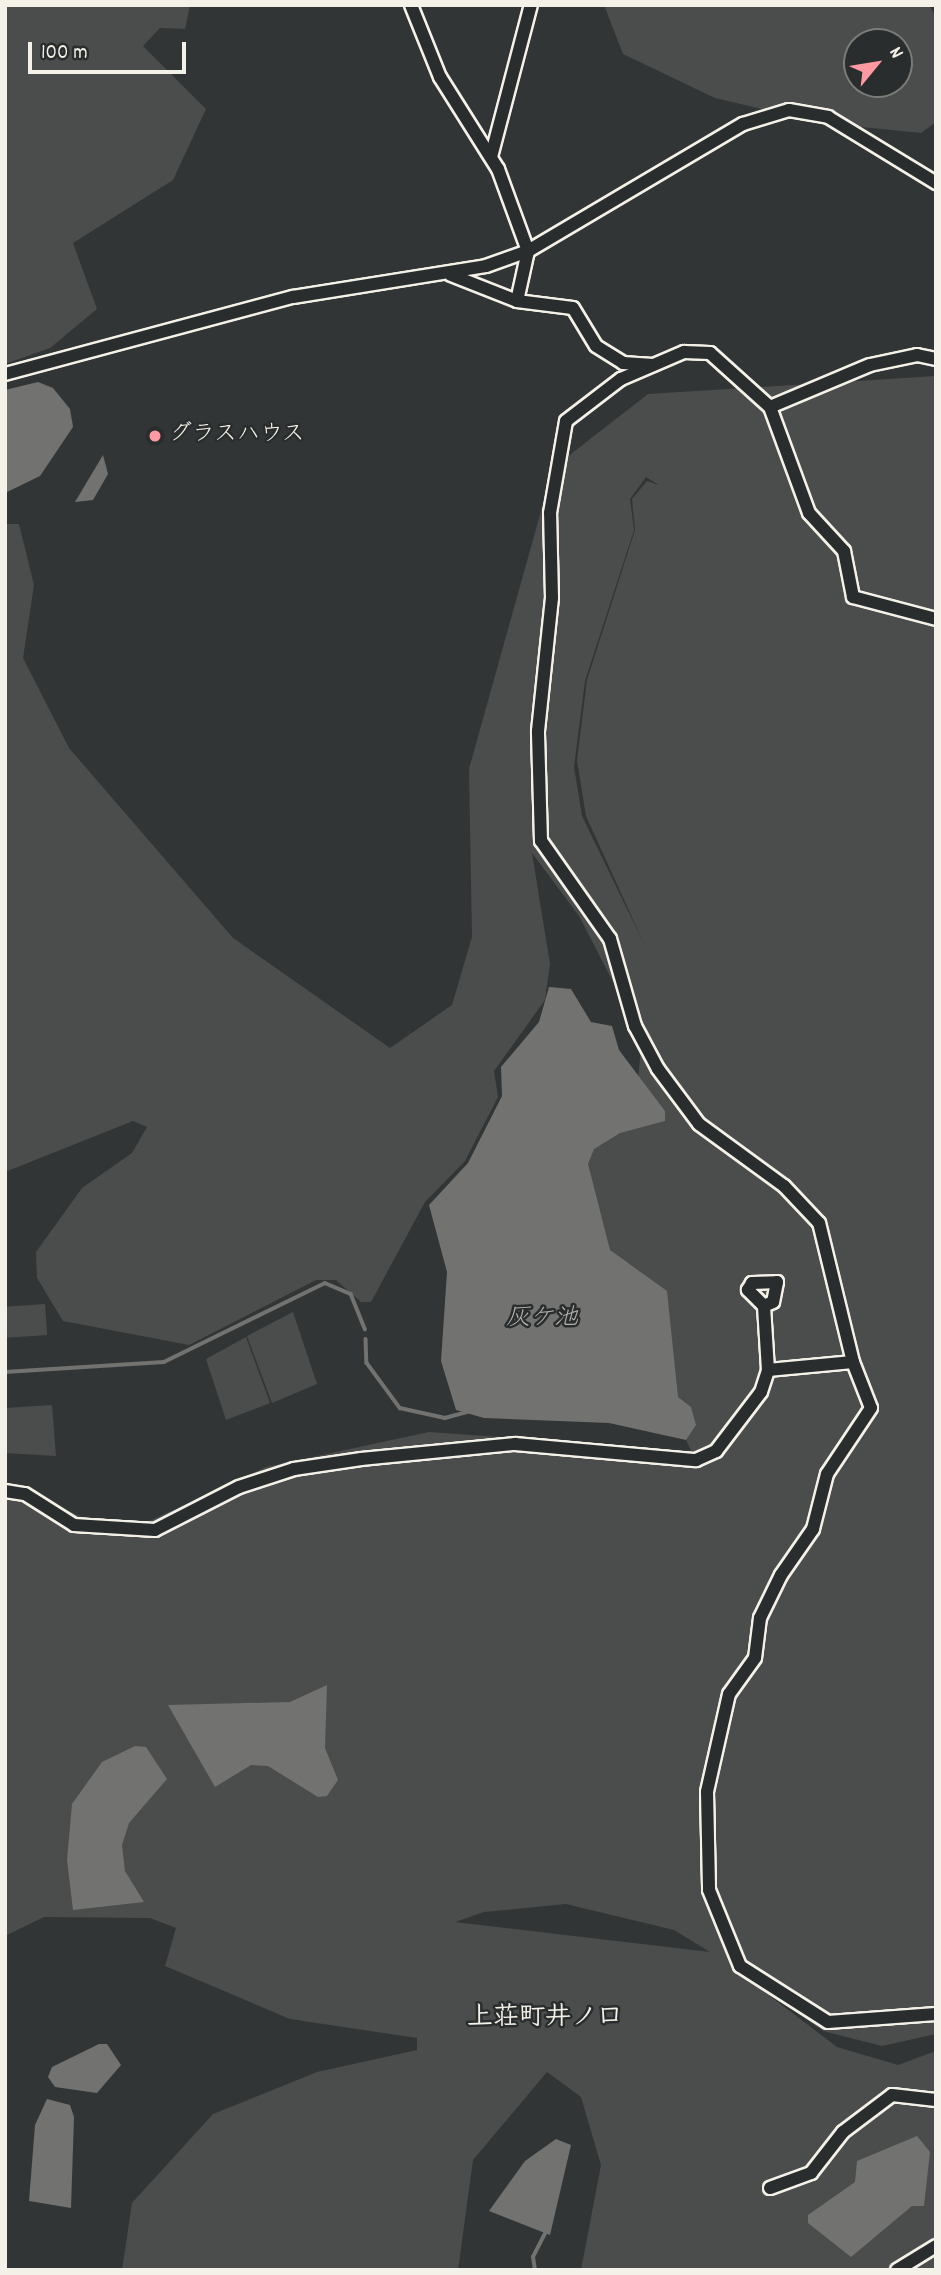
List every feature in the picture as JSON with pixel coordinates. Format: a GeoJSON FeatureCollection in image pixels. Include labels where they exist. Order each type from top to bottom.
{"type":"FeatureCollection","features":[{"type":"Feature","properties":{"kind":"street"},"geometry":{"type":"LineString","coordinates":[[411,5],[440,77],[491,157],[528,251],[517,301]]}},
{"type":"Feature","properties":{"kind":"street"},"geometry":{"type":"LineString","coordinates":[[491,157],[531,5]]}},
{"type":"Feature","properties":{"kind":"street"},"geometry":{"type":"LineString","coordinates":[[5,374],[293,298],[451,275],[528,251],[743,124],[789,110],[828,117],[936,183]]}},
{"type":"Feature","properties":{"kind":"street"},"geometry":{"type":"LineString","coordinates":[[451,275],[517,301],[573,308],[596,346],[623,363],[657,365]]}},
{"type":"Feature","properties":{"kind":"street"},"geometry":{"type":"LineString","coordinates":[[936,619],[853,597],[844,551],[809,513],[770,407],[710,353],[684,352],[590,398],[560,435],[536,819],[556,868],[593,908],[610,939],[635,1026],[658,1069],[699,1124],[784,1186],[819,1223],[853,1362],[871,1408],[827,1474],[813,1529],[760,1618],[755,1658],[729,1694],[718,1731],[707,1792],[709,1890],[740,1966],[828,2022],[936,2014]]}},
{"type":"Feature","properties":{"kind":"street"},"geometry":{"type":"LineString","coordinates":[[770,407],[870,365],[917,355],[936,359]]}},
{"type":"Feature","properties":{"kind":"street"},"geometry":{"type":"LineString","coordinates":[[5,1491],[25,1494],[74,1525],[155,1530],[239,1487],[294,1469],[361,1459],[515,1444],[696,1460],[716,1451],[748,1413],[768,1370],[764,1306]]}},
{"type":"Feature","properties":{"kind":"street"},"geometry":{"type":"LineString","coordinates":[[768,1370],[853,1362]]}},
{"type":"Feature","properties":{"kind":"street"},"geometry":{"type":"LineString","coordinates":[[770,2188],[811,2173],[843,2132],[892,2095],[936,2100]]}},
{"type":"Feature","properties":{"kind":"street"},"geometry":{"type":"LineString","coordinates":[[897,2270],[936,2246]]}},
{"type":"Feature","properties":{"kind":"shaded area"},"geometry":{"type":"Polygon","coordinates":[[[5,5],[190,5],[185,29],[160,28],[143,46],[206,109],[173,180],[73,243],[97,309],[50,348],[5,364],[5,5]]]}},
{"type":"Feature","properties":{"kind":"shaded area"},"geometry":{"type":"Polygon","coordinates":[[[604,5],[929,5],[936,17],[936,122],[921,133],[822,123],[715,98],[623,54],[604,5]]]}},
{"type":"Feature","properties":{"kind":"shaded area"},"geometry":{"type":"Polygon","coordinates":[[[936,376],[936,2034],[882,2046],[823,2031],[724,1961],[837,2047],[898,2065],[936,2051],[936,2270],[581,2270],[601,2165],[581,2097],[547,2072],[473,2160],[458,2270],[122,2270],[132,2203],[213,2114],[317,2072],[417,2050],[417,2038],[290,2019],[165,1966],[176,1928],[150,1918],[44,1917],[5,1936],[5,1481],[86,1519],[143,1524],[266,1467],[429,1432],[691,1451],[607,1258],[580,1159],[635,1110],[642,1038],[579,916],[532,853],[550,964],[545,1000],[494,1071],[498,1097],[465,1161],[425,1202],[371,1302],[361,1302],[336,1280],[316,1280],[189,1345],[63,1321],[37,1278],[36,1252],[82,1188],[132,1153],[147,1127],[133,1121],[5,1172],[5,524],[19,524],[34,585],[23,658],[69,748],[233,938],[390,1048],[452,1005],[472,937],[469,769],[553,468],[648,394],[936,376]],[[646,477],[630,499],[634,530],[585,681],[574,767],[582,816],[645,946],[586,816],[577,760],[587,680],[635,530],[632,499],[647,481],[659,485],[646,477]],[[566,1904],[484,1912],[455,1922],[710,1952],[674,1930],[566,1904]]]}},
{"type":"Feature","properties":{"kind":"shaded area"},"geometry":{"type":"Polygon","coordinates":[[[45,1304],[47,1335],[7,1338],[5,1307],[45,1304]]]}},
{"type":"Feature","properties":{"kind":"shaded area"},"geometry":{"type":"Polygon","coordinates":[[[293,1312],[317,1384],[272,1403],[247,1336],[293,1312]]]}},
{"type":"Feature","properties":{"kind":"shaded area"},"geometry":{"type":"Polygon","coordinates":[[[246,1337],[270,1403],[226,1420],[206,1359],[246,1337]]]}},
{"type":"Feature","properties":{"kind":"shaded area"},"geometry":{"type":"Polygon","coordinates":[[[52,1405],[56,1456],[5,1453],[5,1408],[52,1405]]]}},
{"type":"Feature","properties":{"kind":"water"},"geometry":{"type":"Polygon","coordinates":[[[38,382],[53,388],[70,409],[73,427],[40,476],[5,493],[5,390],[38,382]]]}},
{"type":"Feature","properties":{"kind":"water"},"geometry":{"type":"Polygon","coordinates":[[[103,455],[108,474],[93,500],[75,502],[103,455]]]}},
{"type":"Feature","properties":{"kind":"water","name":"灰ケ池"},"geometry":{"type":"Polygon","coordinates":[[[549,987],[571,989],[591,1022],[612,1026],[619,1050],[665,1111],[665,1121],[620,1133],[594,1149],[588,1164],[610,1250],[667,1291],[678,1397],[691,1407],[696,1425],[686,1440],[609,1423],[484,1418],[456,1410],[441,1361],[447,1272],[429,1205],[468,1163],[502,1096],[501,1067],[539,1022],[549,987]]]}},
{"type":"Feature","properties":{"kind":"water"},"geometry":{"type":"Polygon","coordinates":[[[327,1685],[325,1748],[338,1780],[327,1796],[318,1797],[268,1766],[251,1765],[215,1787],[168,1705],[290,1702],[327,1685]]]}},
{"type":"Feature","properties":{"kind":"water"},"geometry":{"type":"Polygon","coordinates":[[[135,1746],[146,1747],[167,1779],[129,1823],[122,1845],[125,1871],[144,1902],[73,1910],[67,1860],[72,1804],[102,1762],[135,1746]]]}},
{"type":"Feature","properties":{"kind":"water"},"geometry":{"type":"Polygon","coordinates":[[[99,2044],[107,2044],[121,2065],[97,2093],[55,2087],[48,2077],[52,2067],[99,2044]]]}},
{"type":"Feature","properties":{"kind":"water"},"geometry":{"type":"Polygon","coordinates":[[[47,2099],[70,2105],[74,2117],[71,2208],[29,2201],[35,2125],[47,2099]]]}},
{"type":"Feature","properties":{"kind":"water"},"geometry":{"type":"Polygon","coordinates":[[[917,2136],[930,2152],[924,2206],[912,2206],[851,2257],[808,2223],[808,2215],[855,2182],[857,2161],[917,2136]]]}},
{"type":"Feature","properties":{"kind":"water"},"geometry":{"type":"Polygon","coordinates":[[[556,2139],[571,2145],[550,2235],[489,2211],[525,2161],[556,2139]]]}},
{"type":"Feature","properties":{"kind":"waterway"},"geometry":{"type":"LineString","coordinates":[[5,1372],[164,1362],[325,1283],[351,1294],[365,1329]]}},
{"type":"Feature","properties":{"kind":"waterway"},"geometry":{"type":"LineString","coordinates":[[366,1339],[367,1363],[400,1408],[445,1418],[467,1412]]}},
{"type":"Feature","properties":{"kind":"waterway"},"geometry":{"type":"LineString","coordinates":[[535,2270],[533,2257],[545,2233]]}},
{"type":"Feature","properties":{"kind":"place","name":"グラスハウス"},"geometry":{"type":"Point","coordinates":[155,436]}},
{"type":"Feature","properties":{"kind":"district","name":"上荘町井ノ口"},"geometry":{"type":"Point","coordinates":[545,2019]}}]}
